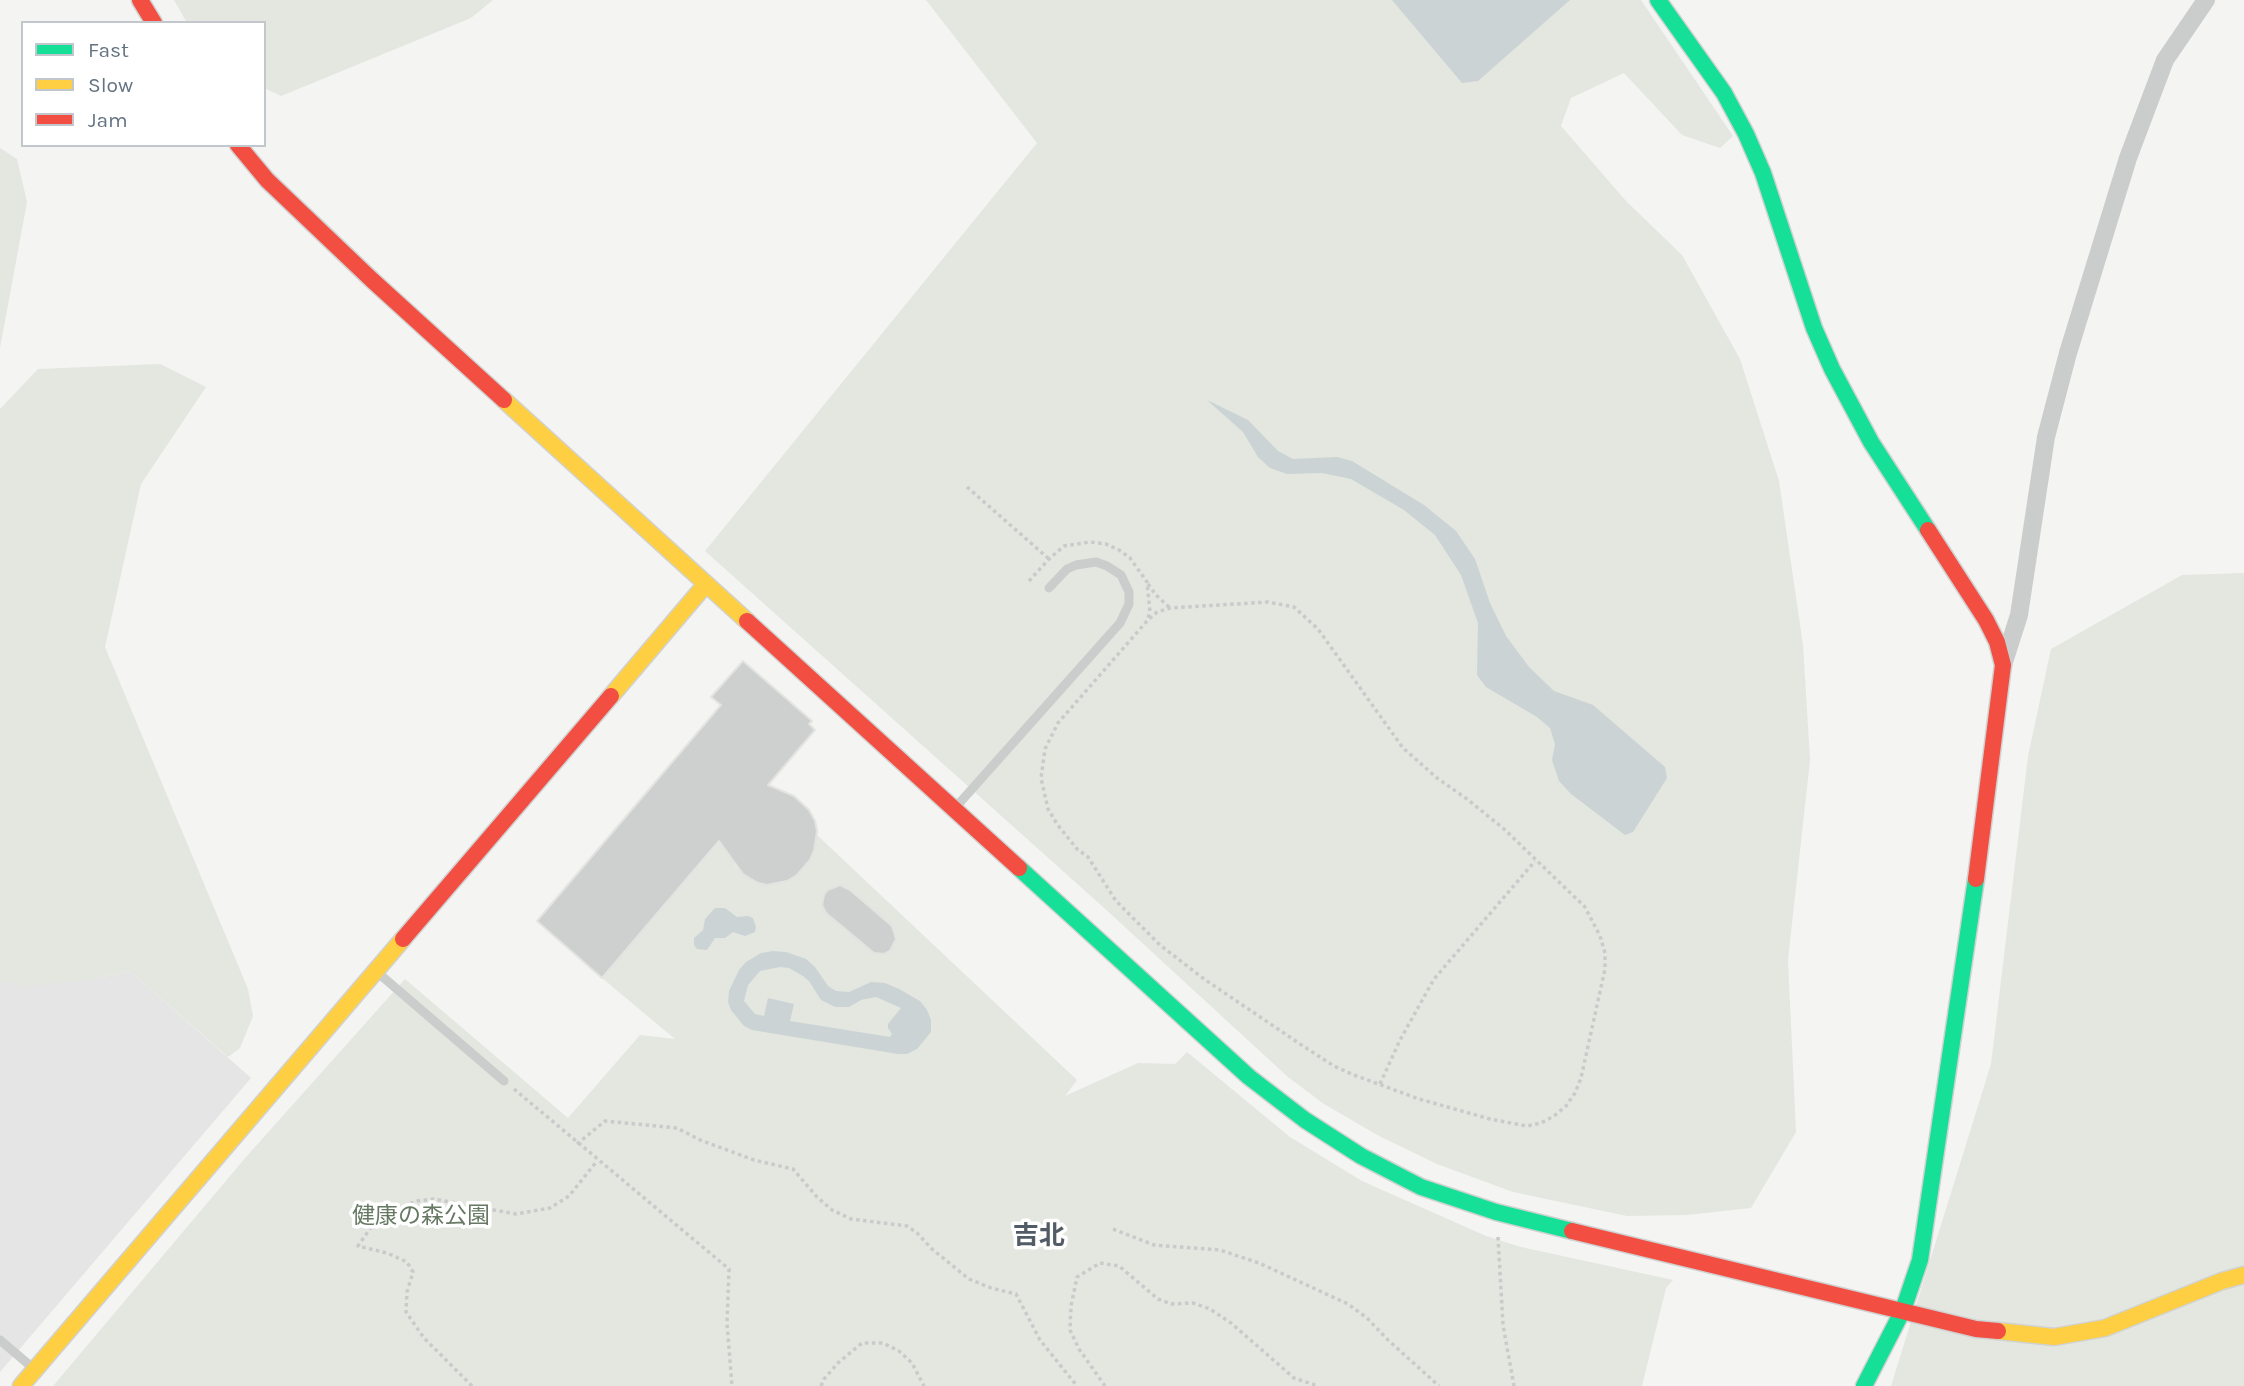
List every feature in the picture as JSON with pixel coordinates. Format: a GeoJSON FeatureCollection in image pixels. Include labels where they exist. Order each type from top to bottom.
{"type":"FeatureCollection","features":[{"type":"Feature","properties":{"kind":"street"},"geometry":{"type":"LineString","coordinates":[[140,0],[153,21]]}},
{"type":"Feature","properties":{"kind":"street"},"geometry":{"type":"LineString","coordinates":[[1658,0],[1724,93],[1746,134],[1763,173],[1814,328],[1832,369],[1871,442],[1986,620],[1997,642],[2003,665]]}},
{"type":"Feature","properties":{"kind":"street"},"geometry":{"type":"LineString","coordinates":[[1864,1386],[1903,1310],[1920,1260],[1973,903],[2003,665],[2020,615],[2046,438],[2076,327],[2128,158],[2165,61],[2206,0]]}},
{"type":"Feature","properties":{"kind":"street"},"geometry":{"type":"LineString","coordinates":[[240,147],[267,180],[372,280],[1249,1077],[1304,1120],[1361,1156],[1421,1187],[1496,1212],[1976,1329],[2054,1337],[2105,1328],[2222,1281],[2244,1275]]}},
{"type":"Feature","properties":{"kind":"street"},"geometry":{"type":"LineString","coordinates":[[21,1386],[706,584]]}},
{"type":"Feature","properties":{"kind":"lane"},"geometry":{"type":"LineString","coordinates":[[954,809],[1120,623],[1129,604],[1129,592],[1121,575],[1096,562],[1067,569],[1049,588]]}},
{"type":"Feature","properties":{"kind":"lane"},"geometry":{"type":"LineString","coordinates":[[376,970],[505,1081]]}},
{"type":"Feature","properties":{"kind":"lane"},"geometry":{"type":"LineString","coordinates":[[0,1340],[35,1369]]}},
{"type":"Feature","properties":{"kind":"path"},"geometry":{"type":"LineString","coordinates":[[967,487],[1049,559]]}},
{"type":"Feature","properties":{"kind":"path"},"geometry":{"type":"LineString","coordinates":[[1029,581],[1064,546],[1076,543],[1106,544],[1130,558],[1156,595],[1170,608]]}},
{"type":"Feature","properties":{"kind":"path"},"geometry":{"type":"LineString","coordinates":[[1147,582],[1150,604],[1147,621]]}},
{"type":"Feature","properties":{"kind":"path"},"geometry":{"type":"LineString","coordinates":[[1268,603],[1294,607],[1318,629],[1403,748],[1437,778],[1504,829],[1585,907],[1594,922],[1605,953],[1605,969],[1576,1093],[1554,1116],[1527,1126],[1490,1119],[1419,1099],[1334,1066],[1204,979],[1160,945],[1116,901],[1088,857],[1077,849],[1048,810],[1041,778],[1045,749],[1051,734],[1147,621],[1157,612],[1170,608],[1268,603]]}},
{"type":"Feature","properties":{"kind":"path"},"geometry":{"type":"LineString","coordinates":[[1380,1084],[1400,1040],[1434,979],[1535,861]]}},
{"type":"Feature","properties":{"kind":"path"},"geometry":{"type":"LineString","coordinates":[[505,1081],[597,1161],[729,1269],[727,1323],[732,1386]]}},
{"type":"Feature","properties":{"kind":"path"},"geometry":{"type":"LineString","coordinates":[[577,1144],[605,1121],[677,1128],[700,1140],[754,1160],[793,1170],[832,1210],[851,1219],[907,1226],[969,1279],[1016,1294],[1040,1340],[1077,1386]]}},
{"type":"Feature","properties":{"kind":"path"},"geometry":{"type":"LineString","coordinates":[[472,1386],[430,1343],[406,1312],[407,1292],[413,1272],[407,1262],[387,1253],[358,1246],[372,1226],[393,1210],[417,1201],[434,1199],[516,1214],[550,1208],[569,1196],[597,1161]]}},
{"type":"Feature","properties":{"kind":"path"},"geometry":{"type":"LineString","coordinates":[[1113,1229],[1154,1245],[1220,1250],[1259,1263],[1348,1304],[1367,1318],[1439,1386]]}},
{"type":"Feature","properties":{"kind":"path"},"geometry":{"type":"LineString","coordinates":[[1497,1237],[1503,1325],[1514,1386]]}},
{"type":"Feature","properties":{"kind":"path"},"geometry":{"type":"LineString","coordinates":[[1105,1386],[1079,1349],[1070,1330],[1071,1306],[1077,1277],[1100,1263],[1119,1266],[1165,1302],[1193,1303],[1210,1309],[1294,1378],[1318,1386]]}},
{"type":"Feature","properties":{"kind":"path"},"geometry":{"type":"LineString","coordinates":[[821,1386],[839,1362],[862,1343],[883,1343],[899,1351],[912,1363],[924,1386]]}},
{"type":"Feature","properties":{"kind":"shaded area"},"geometry":{"type":"Polygon","coordinates":[[[1392,0],[1570,0],[1478,81],[1462,83],[1392,0]]]}},
{"type":"Feature","properties":{"kind":"shaded area"},"geometry":{"type":"Polygon","coordinates":[[[1207,400],[1248,420],[1278,451],[1293,459],[1337,457],[1352,461],[1424,505],[1456,531],[1475,559],[1490,603],[1506,636],[1529,667],[1554,691],[1593,705],[1665,767],[1667,778],[1633,832],[1625,835],[1571,794],[1559,781],[1552,760],[1555,744],[1550,728],[1537,717],[1486,687],[1477,675],[1478,623],[1461,575],[1435,535],[1404,510],[1351,479],[1322,473],[1287,474],[1270,468],[1258,457],[1243,432],[1207,400]]]}},
{"type":"Feature","properties":{"kind":"shaded area"},"geometry":{"type":"Polygon","coordinates":[[[715,908],[725,908],[737,917],[753,918],[755,932],[745,936],[733,932],[725,938],[715,938],[707,950],[697,949],[694,938],[703,930],[705,919],[715,908]]]}},
{"type":"Feature","properties":{"kind":"shaded area"},"geometry":{"type":"Polygon","coordinates":[[[786,952],[806,959],[828,986],[836,991],[849,992],[871,982],[885,983],[899,989],[920,1001],[927,1010],[931,1020],[931,1032],[917,1049],[907,1054],[898,1054],[752,1030],[744,1026],[731,1010],[728,1002],[729,991],[739,970],[761,953],[786,952]],[[789,968],[760,971],[748,985],[744,1001],[755,1014],[764,1016],[768,998],[794,1004],[790,1021],[890,1037],[892,1034],[888,1024],[901,1008],[876,997],[861,1000],[849,1007],[835,1007],[821,1000],[809,981],[789,968]]]}},
{"type":"Feature","properties":{"kind":"shaded area"},"geometry":{"type":"Polygon","coordinates":[[[130,971],[251,1078],[0,1372],[0,981],[93,979],[130,971]]]}},
{"type":"Feature","properties":{"kind":"green space"},"geometry":{"type":"Polygon","coordinates":[[[174,0],[493,0],[471,18],[281,96],[266,89],[266,21],[186,21],[174,0]]]}},
{"type":"Feature","properties":{"kind":"green space"},"geometry":{"type":"Polygon","coordinates":[[[926,0],[1641,0],[1733,136],[1720,148],[1682,135],[1624,73],[1571,98],[1561,126],[1626,201],[1682,255],[1740,359],[1779,481],[1803,645],[1810,760],[1788,960],[1796,1132],[1751,1208],[1687,1215],[1627,1216],[1513,1192],[1437,1164],[1379,1136],[1324,1104],[1288,1077],[1102,906],[705,551],[1037,143],[926,0]]]}},
{"type":"Feature","properties":{"kind":"green space"},"geometry":{"type":"Polygon","coordinates":[[[0,148],[17,159],[27,202],[0,348],[0,148]]]}},
{"type":"Feature","properties":{"kind":"green space"},"geometry":{"type":"Polygon","coordinates":[[[160,364],[206,387],[141,484],[105,647],[248,989],[253,1016],[240,1048],[228,1057],[130,971],[93,979],[29,986],[0,981],[0,409],[38,369],[160,364]]]}},
{"type":"Feature","properties":{"kind":"green space"},"geometry":{"type":"Polygon","coordinates":[[[2244,573],[2244,1386],[1891,1386],[1991,1064],[2028,756],[2051,649],[2182,575],[2244,573]]]}},
{"type":"Feature","properties":{"kind":"green space","name":"健康の森公園"},"geometry":{"type":"Polygon","coordinates":[[[817,835],[1077,1080],[1065,1096],[1138,1063],[1175,1064],[1187,1052],[1290,1137],[1362,1181],[1486,1236],[1521,1247],[1673,1280],[1666,1288],[1642,1386],[53,1386],[246,1157],[405,979],[568,1118],[640,1035],[675,1039],[602,978],[722,839],[736,867],[749,878],[767,885],[787,881],[804,869],[814,851],[817,835]]]}},
{"type":"Feature","properties":{"kind":"building"},"geometry":{"type":"Polygon","coordinates":[[[743,661],[812,721],[809,724],[815,730],[768,785],[794,796],[809,810],[817,831],[810,860],[797,875],[787,881],[767,885],[743,874],[719,841],[602,978],[537,921],[721,705],[711,697],[743,661]]]}},
{"type":"Feature","properties":{"kind":"building"},"geometry":{"type":"Polygon","coordinates":[[[840,885],[850,890],[892,926],[896,939],[890,951],[884,954],[874,953],[826,913],[822,905],[824,895],[828,890],[840,885]]]}},
{"type":"Feature","properties":{"kind":"traffic: fast"},"geometry":{"type":"LineString","coordinates":[[1658,0],[1724,93],[1746,134],[1763,173],[1814,328],[1832,369],[1871,442],[1928,530]]}},
{"type":"Feature","properties":{"kind":"traffic: fast"},"geometry":{"type":"LineString","coordinates":[[1019,868],[1249,1077],[1305,1120],[1361,1156],[1421,1187],[1496,1212],[1572,1231]]}},
{"type":"Feature","properties":{"kind":"traffic: fast"},"geometry":{"type":"LineString","coordinates":[[1864,1386],[1903,1310],[1920,1260],[1976,879]]}},
{"type":"Feature","properties":{"kind":"traffic: slow"},"geometry":{"type":"LineString","coordinates":[[504,400],[747,621]]}},
{"type":"Feature","properties":{"kind":"traffic: slow"},"geometry":{"type":"LineString","coordinates":[[611,696],[706,584]]}},
{"type":"Feature","properties":{"kind":"traffic: slow"},"geometry":{"type":"LineString","coordinates":[[21,1386],[403,939]]}},
{"type":"Feature","properties":{"kind":"traffic: slow"},"geometry":{"type":"LineString","coordinates":[[1998,1331],[2054,1337],[2105,1328],[2222,1281],[2244,1275]]}},
{"type":"Feature","properties":{"kind":"traffic: jam"},"geometry":{"type":"LineString","coordinates":[[140,0],[153,21]]}},
{"type":"Feature","properties":{"kind":"traffic: jam"},"geometry":{"type":"LineString","coordinates":[[240,147],[267,180],[504,400]]}},
{"type":"Feature","properties":{"kind":"traffic: jam"},"geometry":{"type":"LineString","coordinates":[[1928,530],[1986,620],[1997,642],[2003,665],[1976,879]]}},
{"type":"Feature","properties":{"kind":"traffic: jam"},"geometry":{"type":"LineString","coordinates":[[747,621],[1019,868]]}},
{"type":"Feature","properties":{"kind":"traffic: jam"},"geometry":{"type":"LineString","coordinates":[[403,939],[611,696]]}},
{"type":"Feature","properties":{"kind":"traffic: jam"},"geometry":{"type":"LineString","coordinates":[[1572,1231],[1976,1329],[1998,1331]]}},
{"type":"Feature","properties":{"kind":"district","name":"吉北"},"geometry":{"type":"Point","coordinates":[1039,1237]}}]}
